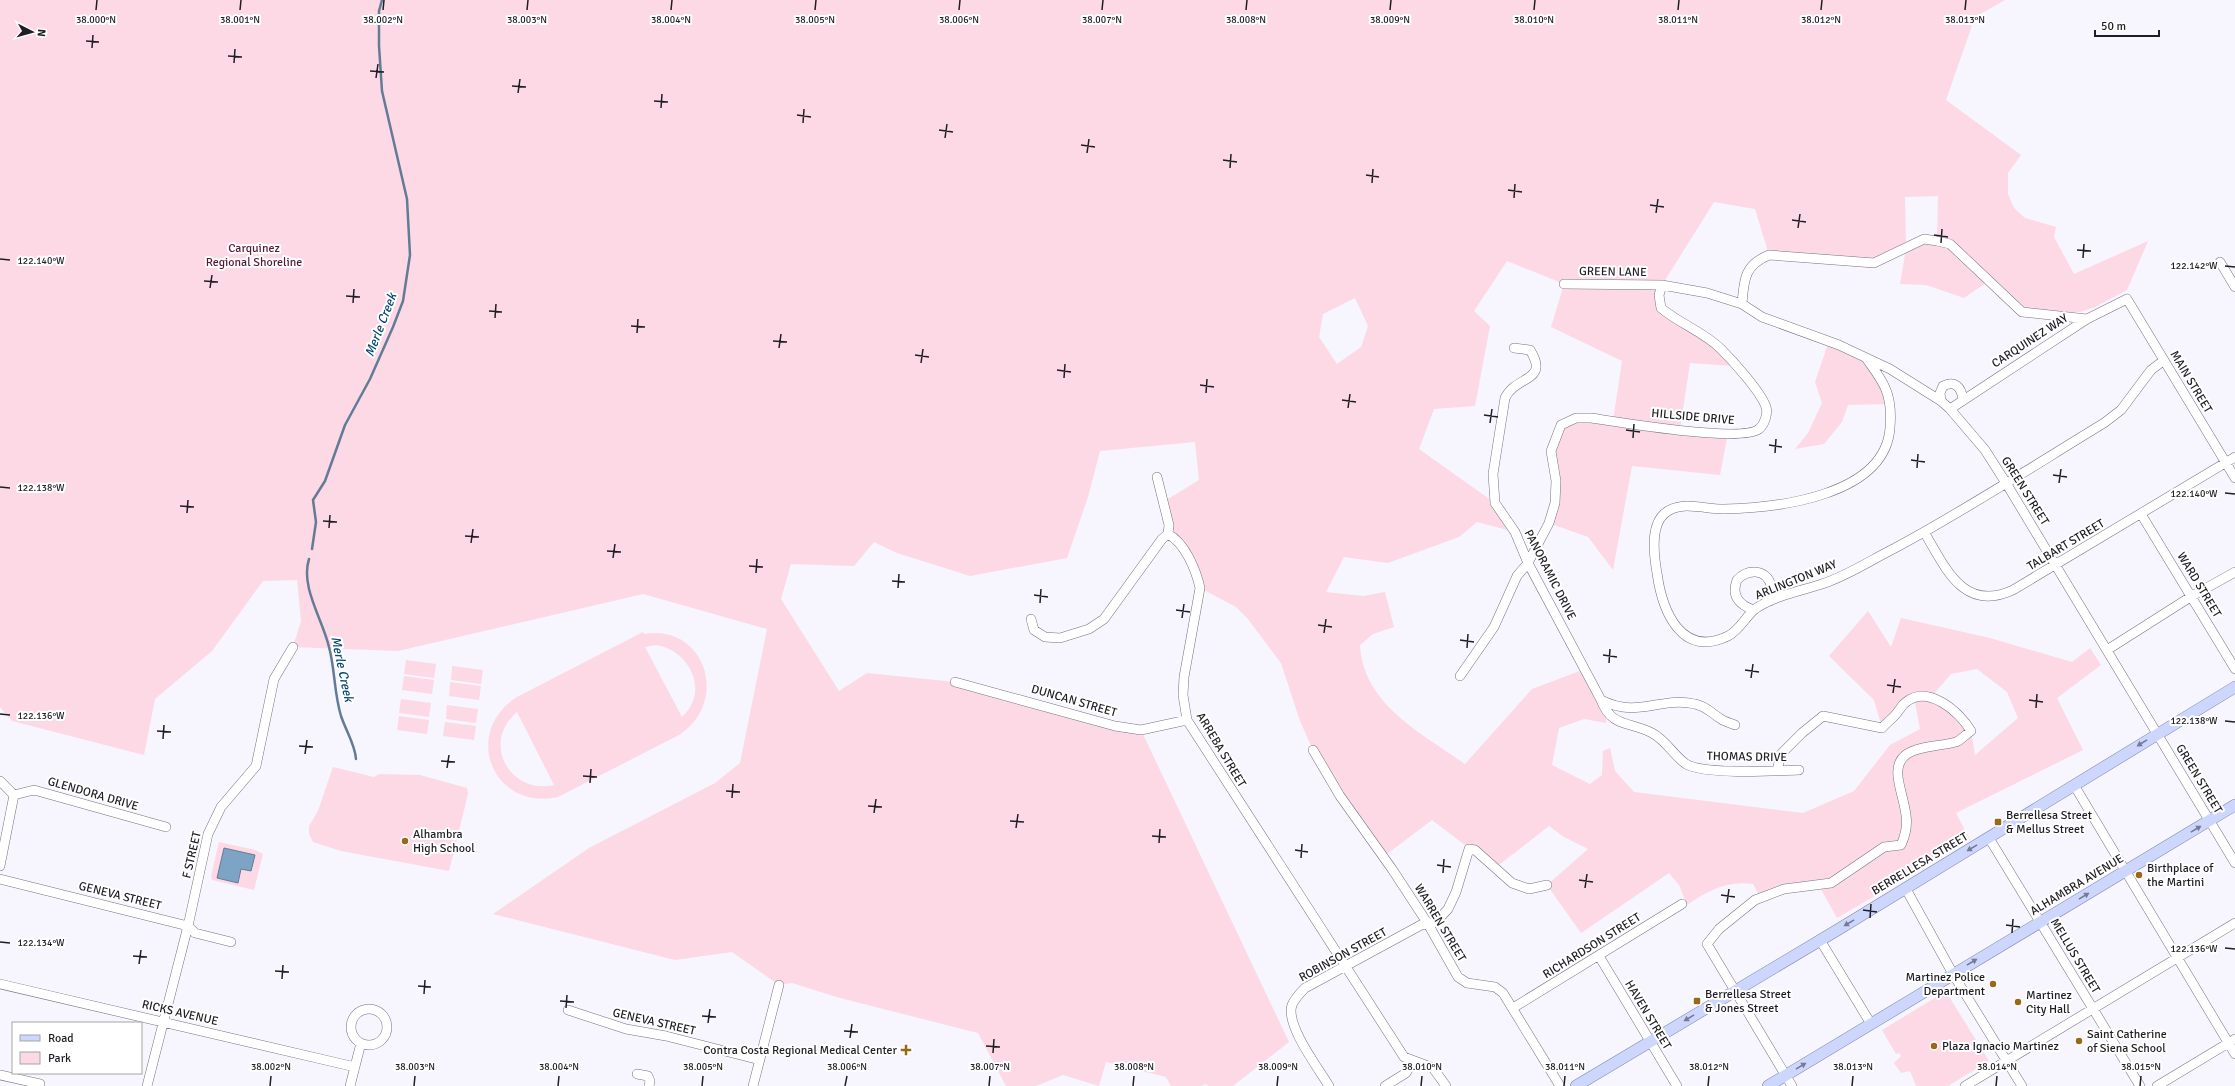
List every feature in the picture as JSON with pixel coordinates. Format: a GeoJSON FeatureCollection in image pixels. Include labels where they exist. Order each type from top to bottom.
{"type":"FeatureCollection","features":[{"type":"Feature","properties":{"kind":"main road","name":"BERRELLESA STREET"},"geometry":{"type":"LineString","coordinates":[[1576,1086],[1989,838],[2235,687]]}},
{"type":"Feature","properties":{"kind":"main road","name":"ALHAMBRA AVENUE"},"geometry":{"type":"LineString","coordinates":[[1768,1086],[2235,805]]}},
{"type":"Feature","properties":{"kind":"street"},"geometry":{"type":"LineString","coordinates":[[1742,304],[1748,270],[1757,260],[1769,255],[1874,263],[1924,239],[1950,244],[2022,312],[2087,319]]}},
{"type":"Feature","properties":{"kind":"street"},"geometry":{"type":"LineString","coordinates":[[2220,262],[2235,287]]}},
{"type":"Feature","properties":{"kind":"street","name":"GREEN LANE"},"geometry":{"type":"LineString","coordinates":[[1564,284],[1662,285]]}},
{"type":"Feature","properties":{"kind":"street","name":"GREEN STREET"},"geometry":{"type":"LineString","coordinates":[[1662,285],[1707,293],[1742,304],[1762,317],[1839,345],[1896,373],[1941,401],[1950,409],[1985,450],[2006,482],[2235,863]]}},
{"type":"Feature","properties":{"kind":"street","name":"HILLSIDE DRIVE"},"geometry":{"type":"LineString","coordinates":[[1460,676],[1494,627],[1517,576],[1528,563],[1548,523],[1555,503],[1556,481],[1551,451],[1561,425],[1576,418],[1591,418],[1697,432],[1747,433],[1759,429],[1766,418],[1766,408],[1761,396],[1721,350],[1661,308],[1659,295],[1662,285]]}},
{"type":"Feature","properties":{"kind":"street","name":"CARQUINEZ WAY"},"geometry":{"type":"LineString","coordinates":[[1950,409],[1963,399],[2087,319],[2127,299]]}},
{"type":"Feature","properties":{"kind":"street","name":"MAIN STREET"},"geometry":{"type":"LineString","coordinates":[[2127,299],[2235,478]]}},
{"type":"Feature","properties":{"kind":"street","name":"PANORAMIC DRIVE"},"geometry":{"type":"LineString","coordinates":[[1514,348],[1530,350],[1537,361],[1538,368],[1534,374],[1509,390],[1505,398],[1493,474],[1495,502],[1515,532],[1528,563],[1602,700]]}},
{"type":"Feature","properties":{"kind":"street","name":"ARLINGTON WAY"},"geometry":{"type":"LineString","coordinates":[[1866,358],[1886,391],[1891,416],[1890,438],[1881,457],[1866,473],[1834,490],[1800,500],[1765,506],[1723,509],[1677,507],[1665,513],[1658,524],[1655,556],[1661,593],[1670,619],[1680,631],[1696,639],[1714,640],[1722,638],[1734,632],[1754,610],[1770,601],[1832,581],[1924,532],[2110,418],[2120,410],[2151,370],[2164,361]]}},
{"type":"Feature","properties":{"kind":"street"},"geometry":{"type":"LineString","coordinates":[[1941,401],[1940,393],[1943,386],[1948,383],[1954,383],[1959,387],[1963,399]]}},
{"type":"Feature","properties":{"kind":"street","name":"TALBART STREET"},"geometry":{"type":"LineString","coordinates":[[1924,532],[1950,575],[1959,586],[1982,596],[1992,598],[2003,595],[2056,565],[2235,457]]}},
{"type":"Feature","properties":{"kind":"street"},"geometry":{"type":"LineString","coordinates":[[1031,619],[1034,630],[1045,637],[1060,638],[1089,629],[1104,619],[1162,539],[1168,534],[1169,525],[1157,477]]}},
{"type":"Feature","properties":{"kind":"street","name":"WARD STREET"},"geometry":{"type":"LineString","coordinates":[[2141,514],[2235,669]]}},
{"type":"Feature","properties":{"kind":"street","name":"ARREBA STREET"},"geometry":{"type":"LineString","coordinates":[[1168,534],[1176,538],[1184,551],[1197,576],[1200,588],[1184,677],[1183,695],[1186,720],[1404,1057],[1413,1061],[1425,1063],[1433,1068],[1446,1086]]}},
{"type":"Feature","properties":{"kind":"street"},"geometry":{"type":"LineString","coordinates":[[1522,547],[1528,549],[1536,546]]}},
{"type":"Feature","properties":{"kind":"street"},"geometry":{"type":"LineString","coordinates":[[1754,610],[1741,604],[1735,593],[1737,580],[1746,572],[1759,572],[1769,580],[1771,586],[1770,601]]}},
{"type":"Feature","properties":{"kind":"street"},"geometry":{"type":"LineString","coordinates":[[2108,650],[2192,596],[2235,572]]}},
{"type":"Feature","properties":{"kind":"street","name":"F STREET"},"geometry":{"type":"LineString","coordinates":[[147,1086],[162,1021],[188,926],[208,834],[221,807],[256,766],[274,679],[293,647]]}},
{"type":"Feature","properties":{"kind":"street","name":"DUNCAN STREET"},"geometry":{"type":"LineString","coordinates":[[955,682],[1115,726],[1141,730],[1186,720]]}},
{"type":"Feature","properties":{"kind":"street"},"geometry":{"type":"LineString","coordinates":[[1777,771],[1781,754],[1802,733],[1823,716],[1882,728],[1899,711],[1904,703],[1914,697],[1932,696],[1963,718],[1971,731],[1957,742],[1918,748],[1900,760],[1896,772],[1907,814],[1906,832],[1901,845],[1884,847],[1831,883],[1784,889],[1755,900],[1719,929],[1707,944],[1736,989],[1792,1086]]}},
{"type":"Feature","properties":{"kind":"street"},"geometry":{"type":"LineString","coordinates":[[1602,700],[1614,706],[1626,709],[1677,703],[1694,704],[1710,709],[1721,719],[1735,724]]}},
{"type":"Feature","properties":{"kind":"street","name":"THOMAS DRIVE"},"geometry":{"type":"LineString","coordinates":[[1602,700],[1606,713],[1621,723],[1653,733],[1686,764],[1699,768],[1741,772],[1799,770]]}},
{"type":"Feature","properties":{"kind":"street","name":"WARREN STREET"},"geometry":{"type":"LineString","coordinates":[[1313,750],[1340,796],[1392,868],[1428,924],[1458,977],[1467,983],[1496,987],[1503,993],[1560,1086]]}},
{"type":"Feature","properties":{"kind":"street"},"geometry":{"type":"LineString","coordinates":[[0,781],[14,796],[0,866]]}},
{"type":"Feature","properties":{"kind":"street"},"geometry":{"type":"LineString","coordinates":[[2074,785],[2178,958],[2232,1041],[2235,1054]]}},
{"type":"Feature","properties":{"kind":"street","name":"GLENDORA DRIVE"},"geometry":{"type":"LineString","coordinates":[[14,796],[34,790],[166,827]]}},
{"type":"Feature","properties":{"kind":"street","name":"MELLUS STREET"},"geometry":{"type":"LineString","coordinates":[[1989,838],[2140,1086]]}},
{"type":"Feature","properties":{"kind":"street","name":"ROBINSON STREET"},"geometry":{"type":"LineString","coordinates":[[1329,1086],[1298,1036],[1293,1021],[1291,1006],[1297,996],[1305,988],[1422,925],[1436,922],[1448,909],[1456,892],[1469,849],[1476,850],[1512,883],[1529,889],[1547,885]]}},
{"type":"Feature","properties":{"kind":"street","name":"GENEVA STREET"},"geometry":{"type":"LineString","coordinates":[[0,879],[188,926],[195,933],[231,942]]}},
{"type":"Feature","properties":{"kind":"street"},"geometry":{"type":"LineString","coordinates":[[1906,888],[1953,974],[2022,1086]]}},
{"type":"Feature","properties":{"kind":"street","name":"RICHARDSON STREET"},"geometry":{"type":"LineString","coordinates":[[1513,1008],[1682,904]]}},
{"type":"Feature","properties":{"kind":"street"},"geometry":{"type":"LineString","coordinates":[[1965,1086],[2235,923]]}},
{"type":"Feature","properties":{"kind":"street"},"geometry":{"type":"LineString","coordinates":[[1820,940],[1871,1024]]}},
{"type":"Feature","properties":{"kind":"street","name":"HAVEN STREET"},"geometry":{"type":"LineString","coordinates":[[1599,956],[1677,1086]]}},
{"type":"Feature","properties":{"kind":"street","name":"RICKS AVENUE"},"geometry":{"type":"LineString","coordinates":[[0,984],[355,1067]]}},
{"type":"Feature","properties":{"kind":"street"},"geometry":{"type":"LineString","coordinates":[[753,1086],[779,985]]}},
{"type":"Feature","properties":{"kind":"street","name":"GENEVA STREET"},"geometry":{"type":"LineString","coordinates":[[568,1010],[626,1030],[666,1036],[760,1060]]}},
{"type":"Feature","properties":{"kind":"street"},"geometry":{"type":"LineString","coordinates":[[2157,1086],[2232,1041]]}},
{"type":"Feature","properties":{"kind":"street"},"geometry":{"type":"LineString","coordinates":[[350,1086],[361,1043]]}},
{"type":"Feature","properties":{"kind":"street"},"geometry":{"type":"LineString","coordinates":[[1385,1086],[1406,1073],[1413,1061]]}},
{"type":"Feature","properties":{"kind":"street"},"geometry":{"type":"LineString","coordinates":[[0,1074],[40,1084]]}},
{"type":"Feature","properties":{"kind":"street"},"geometry":{"type":"LineString","coordinates":[[637,1074],[648,1076],[650,1081],[649,1086]]}},
{"type":"Feature","properties":{"kind":"green space","name":"Carquinez Regional Shoreline"},"geometry":{"type":"Polygon","coordinates":[[[0,0],[2005,0],[1975,17],[1946,100],[2021,155],[2008,173],[2008,194],[2014,208],[2025,218],[2056,227],[2054,237],[2074,274],[2148,241],[2127,290],[2095,307],[2080,312],[2058,312],[2026,308],[1993,278],[1964,298],[1926,285],[1900,284],[1906,249],[1874,263],[1769,255],[1755,209],[1714,202],[1662,285],[1660,303],[1708,339],[1735,366],[1690,363],[1680,429],[1728,433],[1720,475],[1632,466],[1613,570],[1588,537],[1549,523],[1555,503],[1553,464],[1555,435],[1576,418],[1613,421],[1622,361],[1551,327],[1564,284],[1507,261],[1474,311],[1490,326],[1475,406],[1434,409],[1419,449],[1495,503],[1515,532],[1477,522],[1459,537],[1388,563],[1344,557],[1326,592],[1363,596],[1385,592],[1394,627],[1373,634],[1360,645],[1364,666],[1371,684],[1397,715],[1430,741],[1465,764],[1532,689],[1585,669],[1607,713],[1606,723],[1584,719],[1559,728],[1552,765],[1590,784],[1602,775],[1603,751],[1610,748],[1615,771],[1634,792],[1803,813],[1854,791],[1890,745],[1920,729],[1914,697],[1882,728],[1874,700],[1829,656],[1868,611],[1891,647],[1901,618],[1990,638],[2072,662],[2090,648],[2101,665],[2057,698],[2083,750],[1956,813],[1970,840],[1837,918],[1818,884],[1759,895],[1753,884],[1744,883],[1726,885],[1702,895],[1687,905],[1679,885],[1669,873],[1581,933],[1547,885],[1588,849],[1564,837],[1549,826],[1495,868],[1432,820],[1383,857],[1313,750],[1300,721],[1281,663],[1247,618],[1236,607],[1200,588],[1197,576],[1168,534],[1163,502],[1199,480],[1195,442],[1100,451],[1088,497],[1067,558],[970,576],[897,553],[874,542],[854,566],[791,564],[781,599],[839,691],[867,673],[955,682],[1141,730],[1289,1042],[1233,1086],[1208,1086],[1206,1084],[1201,1086],[1171,1086],[1166,1077],[1106,1062],[1099,1086],[1063,1075],[1036,1086],[1006,1086],[978,1033],[840,998],[792,983],[779,985],[732,952],[675,960],[493,914],[589,848],[715,783],[740,763],[767,629],[643,594],[398,651],[293,647],[301,621],[297,580],[263,581],[212,651],[155,699],[144,755],[12,721],[0,707],[0,0]],[[1938,196],[1905,197],[1906,248],[1924,239],[1937,241],[1938,196]],[[1355,298],[1323,314],[1319,337],[1337,364],[1361,347],[1368,326],[1355,298]],[[1977,669],[1951,674],[1932,696],[1971,731],[1975,755],[2018,718],[2007,692],[1977,669]]]}},
{"type":"Feature","properties":{"kind":"green space"},"geometry":{"type":"Polygon","coordinates":[[[1829,341],[1866,358],[1889,404],[1848,405],[1842,422],[1824,444],[1795,449],[1808,433],[1822,403],[1815,382],[1829,341]]]}},
{"type":"Feature","properties":{"kind":"green space"},"geometry":{"type":"Polygon","coordinates":[[[643,632],[644,634],[665,634],[683,641],[696,653],[704,668],[707,686],[704,704],[695,721],[679,735],[558,797],[535,798],[516,792],[502,781],[492,766],[488,748],[491,730],[500,712],[517,697],[643,632]],[[656,645],[645,647],[682,717],[690,707],[695,696],[695,685],[692,674],[687,663],[678,655],[668,649],[656,645]],[[517,712],[506,724],[501,737],[501,751],[505,764],[513,774],[524,782],[538,786],[554,785],[517,712]]]}},
{"type":"Feature","properties":{"kind":"green space"},"geometry":{"type":"Polygon","coordinates":[[[406,660],[436,664],[434,678],[404,674],[406,660]]]}},
{"type":"Feature","properties":{"kind":"green space"},"geometry":{"type":"Polygon","coordinates":[[[452,666],[483,670],[481,684],[451,680],[452,666]]]}},
{"type":"Feature","properties":{"kind":"green space"},"geometry":{"type":"Polygon","coordinates":[[[404,676],[434,680],[432,694],[402,690],[404,676]]]}},
{"type":"Feature","properties":{"kind":"green space"},"geometry":{"type":"Polygon","coordinates":[[[450,682],[481,686],[479,700],[449,696],[450,682]]]}},
{"type":"Feature","properties":{"kind":"green space"},"geometry":{"type":"Polygon","coordinates":[[[401,699],[431,703],[429,717],[399,713],[401,699]]]}},
{"type":"Feature","properties":{"kind":"green space"},"geometry":{"type":"Polygon","coordinates":[[[447,705],[478,709],[476,723],[446,719],[447,705]]]}},
{"type":"Feature","properties":{"kind":"green space"},"geometry":{"type":"Polygon","coordinates":[[[399,716],[429,720],[427,734],[397,730],[399,716]]]}},
{"type":"Feature","properties":{"kind":"green space"},"geometry":{"type":"Polygon","coordinates":[[[445,722],[476,726],[474,740],[443,736],[445,722]]]}},
{"type":"Feature","properties":{"kind":"green space"},"geometry":{"type":"Polygon","coordinates":[[[333,767],[374,777],[379,774],[420,775],[467,788],[468,794],[449,871],[341,851],[313,842],[309,834],[309,826],[318,811],[333,767]]]}},
{"type":"Feature","properties":{"kind":"green space"},"geometry":{"type":"Polygon","coordinates":[[[219,842],[255,850],[263,854],[254,890],[212,880],[211,876],[219,842]]]}},
{"type":"Feature","properties":{"kind":"green space"},"geometry":{"type":"Polygon","coordinates":[[[1943,993],[1945,997],[1948,995],[1989,1061],[1948,1086],[1916,1086],[1910,1071],[1901,1073],[1894,1063],[1901,1056],[1899,1053],[1896,1054],[1882,1030],[1943,993]]]}},
{"type":"Feature","properties":{"kind":"water"},"geometry":{"type":"Polygon","coordinates":[[[224,848],[255,855],[251,871],[241,869],[238,883],[217,878],[224,848]]]}},
{"type":"Feature","properties":{"kind":"waterway","name":"Merle Creek"},"geometry":{"type":"LineString","coordinates":[[312,549],[316,522],[313,500],[325,481],[345,425],[370,379],[393,327],[403,301],[410,255],[407,199],[382,91],[379,46],[379,11],[382,0]]}},
{"type":"Feature","properties":{"kind":"waterway","name":"Merle Creek"},"geometry":{"type":"LineString","coordinates":[[309,559],[307,581],[313,603],[329,647],[341,716],[354,748],[356,759]]}},
{"type":"Feature","properties":{"kind":"place","name":"Berrellesa Street & Mellus Street"},"geometry":{"type":"Point","coordinates":[1998,822]}},
{"type":"Feature","properties":{"kind":"place","name":"Alhambra High School"},"geometry":{"type":"Point","coordinates":[405,841]}},
{"type":"Feature","properties":{"kind":"place","name":"Birthplace of the Martini"},"geometry":{"type":"Point","coordinates":[2139,875]}},
{"type":"Feature","properties":{"kind":"place","name":"Martinez Police Department"},"geometry":{"type":"Point","coordinates":[1993,984]}},
{"type":"Feature","properties":{"kind":"place","name":"Berrellesa Street & Jones Street"},"geometry":{"type":"Point","coordinates":[1697,1001]}},
{"type":"Feature","properties":{"kind":"place","name":"Martinez City Hall"},"geometry":{"type":"Point","coordinates":[2018,1002]}},
{"type":"Feature","properties":{"kind":"place","name":"Saint Catherine of Siena School"},"geometry":{"type":"Point","coordinates":[2079,1041]}},
{"type":"Feature","properties":{"kind":"place","name":"Plaza Ignacio Martinez"},"geometry":{"type":"Point","coordinates":[1934,1046]}},
{"type":"Feature","properties":{"kind":"place","name":"Contra Costa Regional Medical Center"},"geometry":{"type":"Point","coordinates":[906,1050]}}]}
